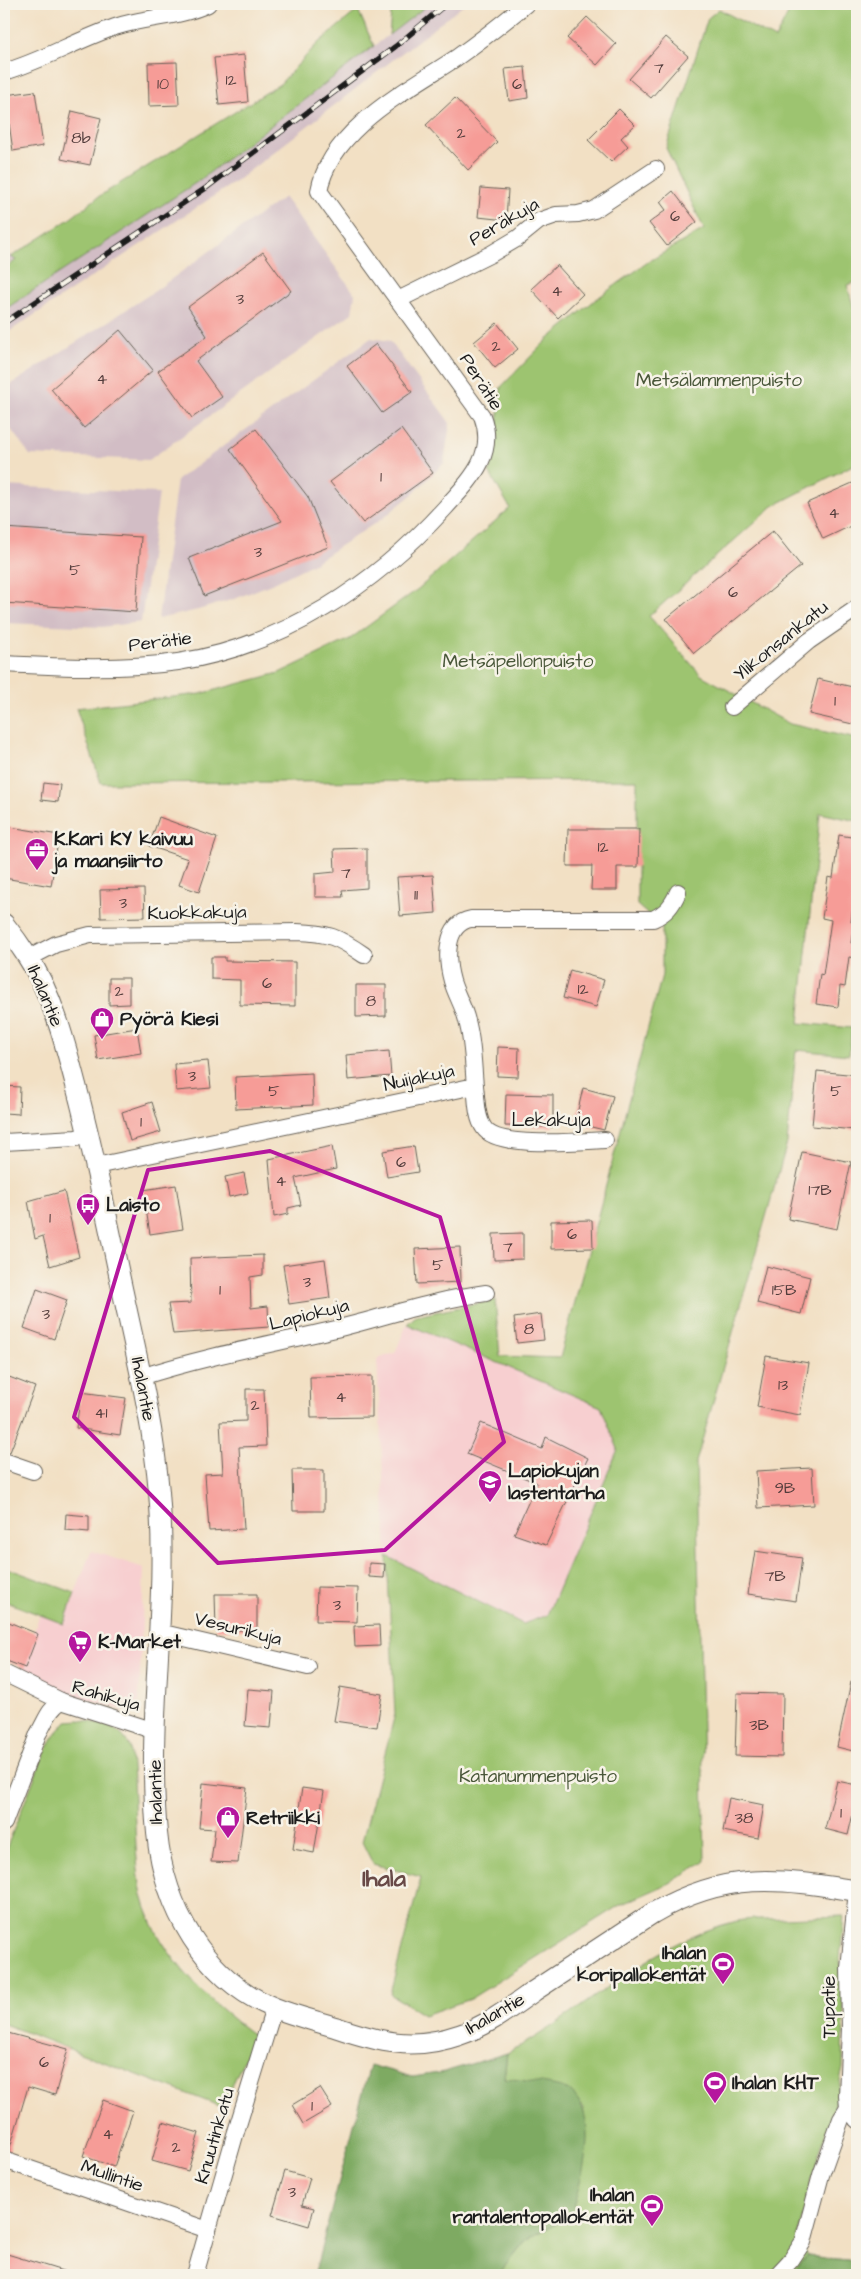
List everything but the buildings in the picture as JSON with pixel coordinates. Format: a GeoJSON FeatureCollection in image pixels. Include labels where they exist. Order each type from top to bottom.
{"type":"FeatureCollection","features":[{"type":"Feature","properties":{"kind":"street"},"geometry":{"type":"LineString","coordinates":[[4,72],[26,66],[113,28],[140,19],[194,10],[208,4]]}},
{"type":"Feature","properties":{"kind":"street","name":"Perätie"},"geometry":{"type":"LineString","coordinates":[[4,664],[118,667],[178,662],[240,647],[272,636],[302,621],[368,578],[405,550],[470,479],[484,456],[487,429],[475,405],[318,191],[326,168],[346,140],[367,117],[457,57],[526,4]]}},
{"type":"Feature","properties":{"kind":"street","name":"Peräkuja"},"geometry":{"type":"LineString","coordinates":[[398,300],[491,254],[518,238],[539,221],[556,215],[578,214],[594,210],[656,169]]}},
{"type":"Feature","properties":{"kind":"street","name":"Ylikonsankatu"},"geometry":{"type":"LineString","coordinates":[[732,707],[809,641],[857,608]]}},
{"type":"Feature","properties":{"kind":"street","name":"Nuijakuja"},"geometry":{"type":"LineString","coordinates":[[96,1166],[475,1086],[472,1047],[467,1020],[452,980],[449,960],[452,934],[457,925],[471,919],[653,919],[665,913],[674,903],[678,892]]}},
{"type":"Feature","properties":{"kind":"street","name":"Ihalantie"},"geometry":{"type":"LineString","coordinates":[[4,924],[29,958],[51,1004],[65,1043],[89,1135],[141,1377],[155,1454],[160,1497],[159,1632],[155,1731],[157,1834],[166,1882],[181,1921],[212,1964],[231,1982],[249,1995],[274,2008],[361,2036],[388,2042],[429,2043],[476,2029],[653,1913],[676,1900],[702,1889],[753,1881],[782,1881],[857,1891]]}},
{"type":"Feature","properties":{"kind":"street","name":"Kuokkakuja"},"geometry":{"type":"LineString","coordinates":[[29,958],[56,944],[90,935],[297,932],[319,932],[339,938],[364,955]]}},
{"type":"Feature","properties":{"kind":"street","name":"Lekakuja"},"geometry":{"type":"LineString","coordinates":[[475,1086],[480,1119],[484,1129],[492,1136],[514,1142],[605,1140]]}},
{"type":"Feature","properties":{"kind":"street"},"geometry":{"type":"LineString","coordinates":[[4,1142],[76,1138],[89,1135]]}},
{"type":"Feature","properties":{"kind":"street","name":"Lapiokuja"},"geometry":{"type":"LineString","coordinates":[[141,1377],[368,1321],[432,1302],[486,1292]]}},
{"type":"Feature","properties":{"kind":"street"},"geometry":{"type":"LineString","coordinates":[[4,1461],[33,1472]]}},
{"type":"Feature","properties":{"kind":"street","name":"Vesurikuja"},"geometry":{"type":"LineString","coordinates":[[159,1632],[308,1667]]}},
{"type":"Feature","properties":{"kind":"street"},"geometry":{"type":"LineString","coordinates":[[4,1673],[62,1701]]}},
{"type":"Feature","properties":{"kind":"street","name":"Rahikuja"},"geometry":{"type":"LineString","coordinates":[[4,1823],[49,1710],[62,1701],[155,1731]]}},
{"type":"Feature","properties":{"kind":"street","name":"Tupatie"},"geometry":{"type":"LineString","coordinates":[[853,2114],[849,1968],[857,1891]]}},
{"type":"Feature","properties":{"kind":"street","name":"Knuutinkatu"},"geometry":{"type":"LineString","coordinates":[[195,2275],[274,2008]]}},
{"type":"Feature","properties":{"kind":"street"},"geometry":{"type":"LineString","coordinates":[[777,2275],[791,2260],[803,2242],[821,2175],[841,2119],[853,2114]]}},
{"type":"Feature","properties":{"kind":"street","name":"Mullintie"},"geometry":{"type":"LineString","coordinates":[[4,2160],[208,2230]]}},
{"type":"Feature","properties":{"kind":"highlighted area"},"geometry":{"type":"Polygon","coordinates":[[[270,1151],[440,1217],[504,1442],[385,1550],[218,1563],[74,1417],[148,1170],[270,1151]]]}},
{"type":"Feature","properties":{"kind":"shaded area"},"geometry":{"type":"Polygon","coordinates":[[[429,4],[465,4],[235,182],[4,335],[4,310],[200,180],[429,4]]]}},
{"type":"Feature","properties":{"kind":"shaded area"},"geometry":{"type":"Polygon","coordinates":[[[284,197],[355,294],[352,313],[149,460],[30,455],[4,420],[4,389],[155,291],[284,197]]]}},
{"type":"Feature","properties":{"kind":"shaded area"},"geometry":{"type":"Polygon","coordinates":[[[4,251],[16,260],[4,267],[4,251]]]}},
{"type":"Feature","properties":{"kind":"shaded area"},"geometry":{"type":"Polygon","coordinates":[[[371,338],[390,341],[450,423],[444,463],[415,492],[383,518],[314,563],[276,582],[237,598],[198,610],[158,619],[177,480],[371,338]]]}},
{"type":"Feature","properties":{"kind":"shaded area"},"geometry":{"type":"Polygon","coordinates":[[[4,486],[159,493],[141,622],[102,627],[4,623],[4,486]]]}},
{"type":"Feature","properties":{"kind":"shaded area","name":"Lapiokujan lastentarha"},"geometry":{"type":"Polygon","coordinates":[[[407,1324],[601,1407],[618,1449],[547,1615],[523,1624],[387,1556],[377,1359],[395,1353],[407,1324]]]}},
{"type":"Feature","properties":{"kind":"shaded area"},"geometry":{"type":"Polygon","coordinates":[[[91,1551],[144,1568],[139,1702],[126,1711],[16,1680],[40,1614],[64,1623],[91,1551]]]}},
{"type":"Feature","properties":{"kind":"green space"},"geometry":{"type":"Polygon","coordinates":[[[398,4],[429,4],[389,35],[391,13],[398,4]]]}},
{"type":"Feature","properties":{"kind":"green space"},"geometry":{"type":"Polygon","coordinates":[[[793,4],[857,4],[857,282],[847,285],[857,319],[857,463],[773,506],[649,616],[701,675],[790,724],[857,739],[857,821],[820,813],[799,1023],[852,1028],[849,1055],[796,1050],[787,1143],[696,1462],[705,1861],[670,1883],[620,1905],[470,1999],[424,2015],[390,1994],[421,1877],[373,1864],[362,1842],[395,1714],[387,1556],[523,1624],[547,1615],[618,1449],[601,1407],[407,1324],[416,1316],[495,1300],[500,1356],[560,1358],[662,975],[662,927],[637,905],[637,780],[101,783],[76,708],[200,694],[279,673],[350,639],[418,589],[510,508],[489,472],[495,456],[501,387],[546,341],[595,300],[648,262],[704,229],[666,148],[708,18],[719,9],[775,39],[793,4]]]}},
{"type":"Feature","properties":{"kind":"green space"},"geometry":{"type":"Polygon","coordinates":[[[358,10],[374,46],[200,180],[4,310],[4,270],[16,260],[11,257],[71,218],[98,197],[280,84],[318,43],[358,10]]]}},
{"type":"Feature","properties":{"kind":"green space"},"geometry":{"type":"Polygon","coordinates":[[[4,1567],[75,1593],[64,1624],[4,1601],[4,1567]]]}},
{"type":"Feature","properties":{"kind":"green space"},"geometry":{"type":"Polygon","coordinates":[[[80,1720],[103,1724],[115,1730],[121,1734],[130,1747],[136,1851],[140,1885],[146,1908],[155,1930],[183,1971],[218,2006],[255,2036],[222,2107],[4,2024],[4,1854],[42,1759],[54,1736],[67,1721],[80,1720]]]}},
{"type":"Feature","properties":{"kind":"green space"},"geometry":{"type":"Polygon","coordinates":[[[844,1916],[840,1959],[844,2001],[843,2068],[834,2108],[817,2160],[797,2238],[807,2256],[857,2261],[857,2275],[498,2275],[525,2241],[570,2215],[584,2108],[567,2089],[504,2078],[507,2053],[536,2037],[646,1961],[705,1931],[744,1920],[844,1916]]]}},
{"type":"Feature","properties":{"kind":"green space"},"geometry":{"type":"Polygon","coordinates":[[[507,2053],[504,2078],[547,2084],[568,2090],[579,2101],[585,2115],[587,2132],[586,2150],[579,2185],[570,2215],[525,2241],[498,2275],[314,2275],[370,2065],[413,2077],[444,2072],[507,2053]]]}},
{"type":"Feature","properties":{"kind":"green space"},"geometry":{"type":"Polygon","coordinates":[[[807,2256],[857,2261],[857,2275],[791,2275],[807,2256]]]}},
{"type":"Feature","properties":{"kind":"railway"},"geometry":{"type":"LineString","coordinates":[[4,323],[206,188],[396,46],[446,4]]}},
{"type":"Feature","properties":{"kind":"place","name":"K.Kari KY kaivuu ja maansiirto"},"geometry":{"type":"Point","coordinates":[37,871]}},
{"type":"Feature","properties":{"kind":"place","name":"Pyörä Kiesi"},"geometry":{"type":"Point","coordinates":[102,1040]}},
{"type":"Feature","properties":{"kind":"place","name":"Laisto"},"geometry":{"type":"Point","coordinates":[88,1226]}},
{"type":"Feature","properties":{"kind":"place","name":"Lapiokujan lastentarha"},"geometry":{"type":"Point","coordinates":[490,1503]}},
{"type":"Feature","properties":{"kind":"place","name":"K-Market"},"geometry":{"type":"Point","coordinates":[80,1663]}},
{"type":"Feature","properties":{"kind":"place","name":"Retriikki"},"geometry":{"type":"Point","coordinates":[228,1839]}},
{"type":"Feature","properties":{"kind":"place","name":"Ihalan koripallokentät"},"geometry":{"type":"Point","coordinates":[723,1985]}},
{"type":"Feature","properties":{"kind":"place","name":"Ihalan KHT"},"geometry":{"type":"Point","coordinates":[715,2104]}},
{"type":"Feature","properties":{"kind":"place","name":"Ihalan rantalentopallokentät"},"geometry":{"type":"Point","coordinates":[652,2227]}},
{"type":"Feature","properties":{"kind":"district","name":"Ihala"},"geometry":{"type":"Point","coordinates":[384,1879]}},
{"type":"Feature","properties":{"kind":"park label","name":"Metsälammenpuisto"},"geometry":{"type":"Point","coordinates":[719,380]}},
{"type":"Feature","properties":{"kind":"park label","name":"Metsäpellonpuisto"},"geometry":{"type":"Point","coordinates":[518,661]}},
{"type":"Feature","properties":{"kind":"park label","name":"Katanummenpuisto"},"geometry":{"type":"Point","coordinates":[538,1776]}}]}
